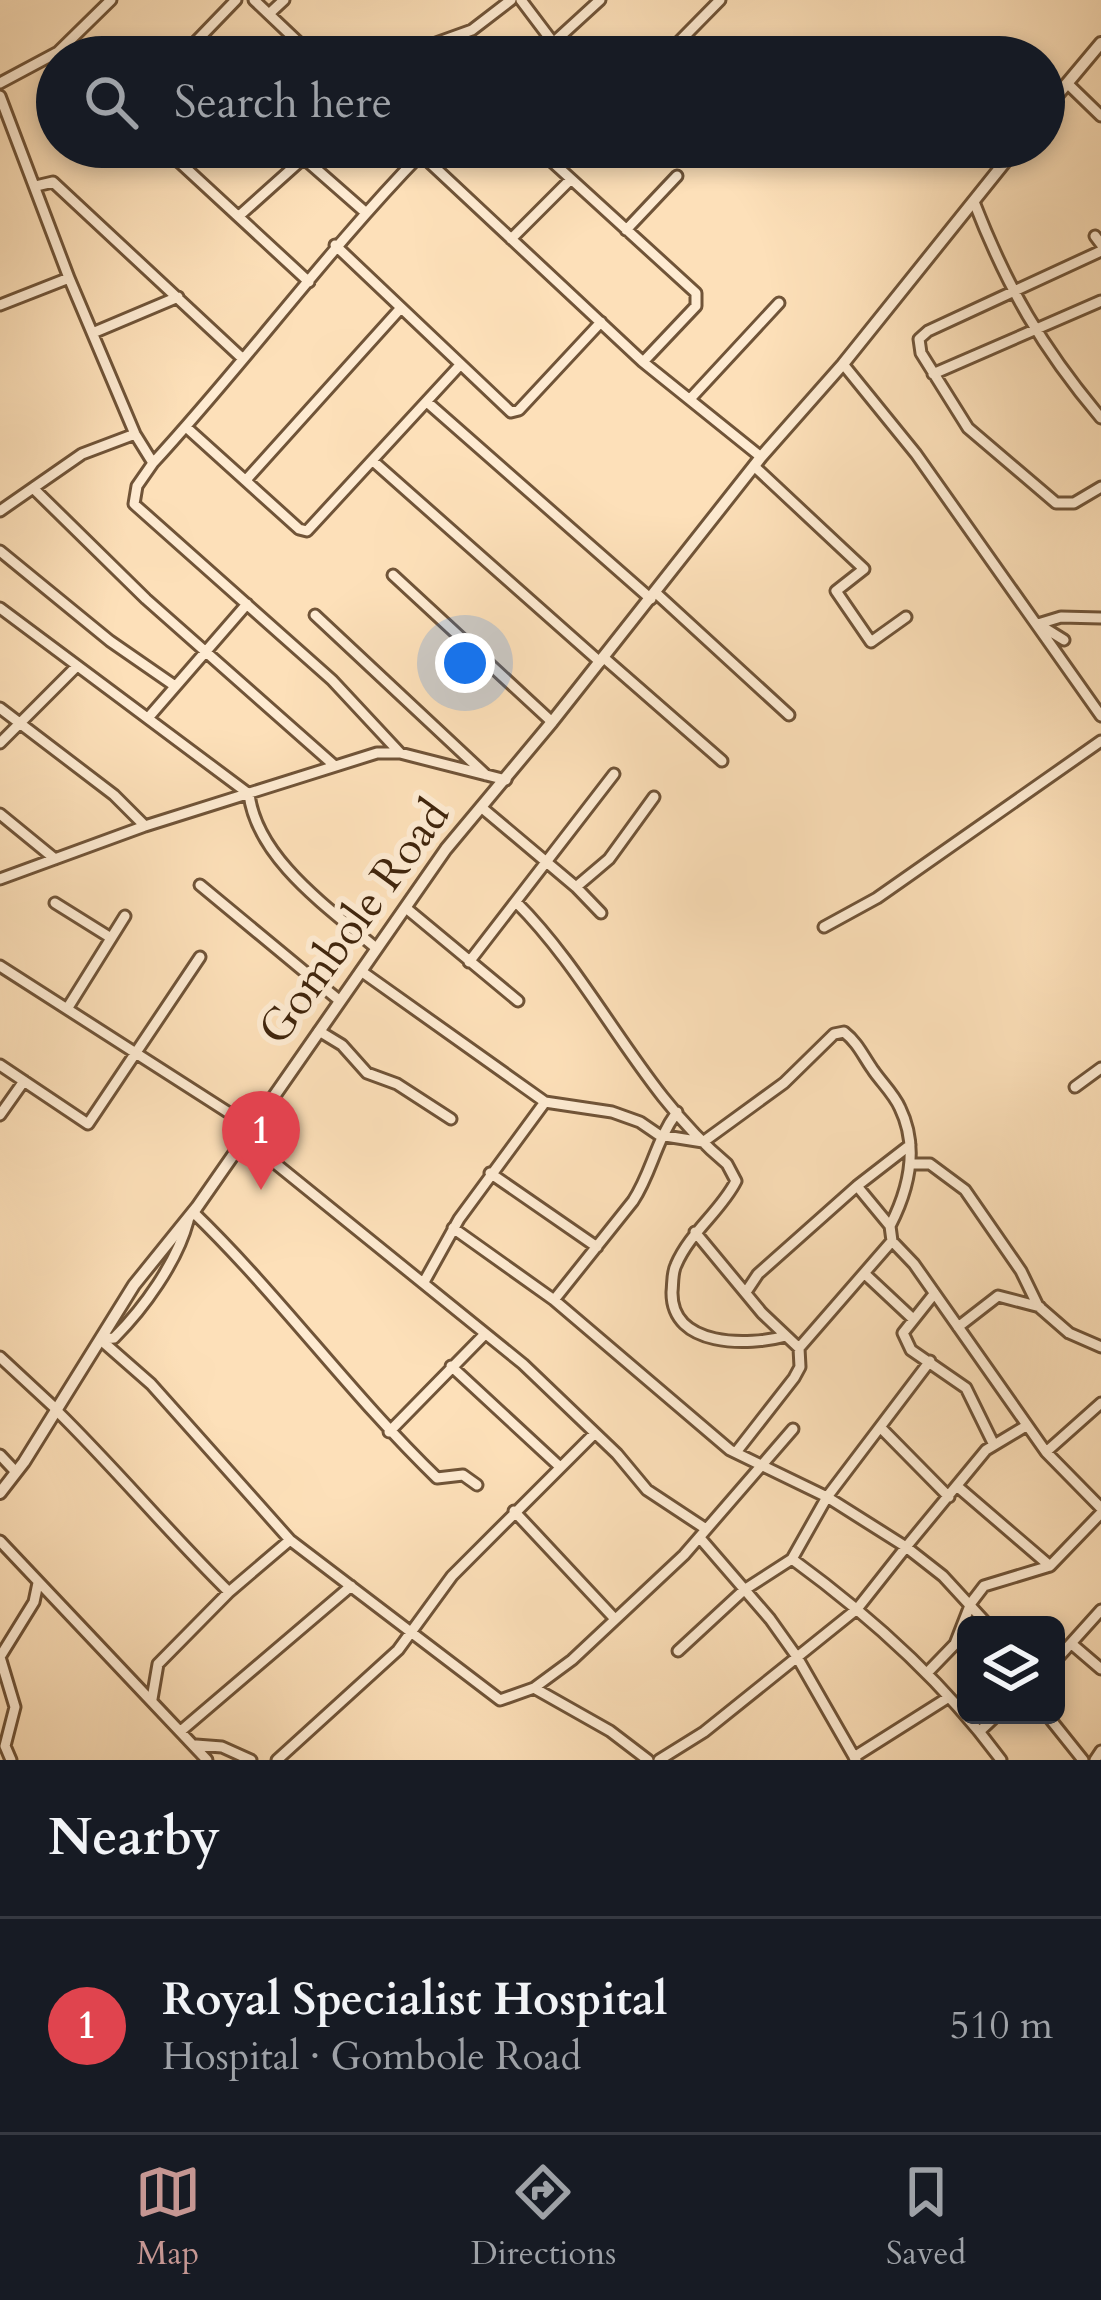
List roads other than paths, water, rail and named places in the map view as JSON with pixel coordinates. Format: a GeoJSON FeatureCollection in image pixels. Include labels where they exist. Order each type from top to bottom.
{"type":"FeatureCollection","features":[{"type":"Feature","properties":{"kind":"street"},"geometry":{"type":"LineString","coordinates":[[78,36],[111,0]]}},
{"type":"Feature","properties":{"kind":"street"},"geometry":{"type":"LineString","coordinates":[[201,36],[236,0]]}},
{"type":"Feature","properties":{"kind":"street"},"geometry":{"type":"LineString","coordinates":[[254,0],[293,36]]}},
{"type":"Feature","properties":{"kind":"street"},"geometry":{"type":"LineString","coordinates":[[270,13],[284,0]]}},
{"type":"Feature","properties":{"kind":"street"},"geometry":{"type":"LineString","coordinates":[[455,36],[472,30],[511,0]]}},
{"type":"Feature","properties":{"kind":"street"},"geometry":{"type":"LineString","coordinates":[[521,0],[549,36]]}},
{"type":"Feature","properties":{"kind":"street"},"geometry":{"type":"LineString","coordinates":[[561,36],[600,0]]}},
{"type":"Feature","properties":{"kind":"street"},"geometry":{"type":"LineString","coordinates":[[685,36],[720,0]]}},
{"type":"Feature","properties":{"kind":"street"},"geometry":{"type":"LineString","coordinates":[[1065,88],[1101,43]]}},
{"type":"Feature","properties":{"kind":"street"},"geometry":{"type":"LineString","coordinates":[[0,83],[36,66]]}},
{"type":"Feature","properties":{"kind":"street"},"geometry":{"type":"LineString","coordinates":[[1068,84],[1101,116]]}},
{"type":"Feature","properties":{"kind":"street"},"geometry":{"type":"LineString","coordinates":[[0,96],[69,278],[135,434],[153,463]]}},
{"type":"Feature","properties":{"kind":"street"},"geometry":{"type":"LineString","coordinates":[[185,168],[309,282]]}},
{"type":"Feature","properties":{"kind":"street"},"geometry":{"type":"LineString","coordinates":[[238,216],[294,168]]}},
{"type":"Feature","properties":{"kind":"street"},"geometry":{"type":"LineString","coordinates":[[315,168],[365,212]]}},
{"type":"Feature","properties":{"kind":"street"},"geometry":{"type":"LineString","coordinates":[[400,753],[332,680],[134,504],[137,486],[153,463],[403,168]]}},
{"type":"Feature","properties":{"kind":"street"},"geometry":{"type":"LineString","coordinates":[[435,168],[757,461],[864,569],[836,591],[871,642],[906,616]]}},
{"type":"Feature","properties":{"kind":"street"},"geometry":{"type":"LineString","coordinates":[[558,168],[696,293],[699,300],[644,362]]}},
{"type":"Feature","properties":{"kind":"street","name":"Gombole Road"},"geometry":{"type":"LineString","coordinates":[[0,1493],[103,1340],[134,1285],[191,1214],[446,849],[1000,168]]}},
{"type":"Feature","properties":{"kind":"street"},"geometry":{"type":"LineString","coordinates":[[626,230],[677,176]]}},
{"type":"Feature","properties":{"kind":"street"},"geometry":{"type":"LineString","coordinates":[[511,239],[570,180]]}},
{"type":"Feature","properties":{"kind":"street"},"geometry":{"type":"LineString","coordinates":[[36,186],[53,182],[243,359]]}},
{"type":"Feature","properties":{"kind":"street"},"geometry":{"type":"LineString","coordinates":[[974,202],[1011,292],[1101,418]]}},
{"type":"Feature","properties":{"kind":"street"},"geometry":{"type":"LineString","coordinates":[[1099,244],[919,338],[921,353],[968,428],[1056,502],[1074,503],[1101,488]]}},
{"type":"Feature","properties":{"kind":"street"},"geometry":{"type":"LineString","coordinates":[[335,245],[511,412],[519,410],[601,322]]}},
{"type":"Feature","properties":{"kind":"street"},"geometry":{"type":"LineString","coordinates":[[0,305],[69,278]]}},
{"type":"Feature","properties":{"kind":"street"},"geometry":{"type":"LineString","coordinates":[[95,332],[178,297]]}},
{"type":"Feature","properties":{"kind":"street"},"geometry":{"type":"LineString","coordinates":[[933,374],[1101,301]]}},
{"type":"Feature","properties":{"kind":"street"},"geometry":{"type":"LineString","coordinates":[[689,400],[779,303]]}},
{"type":"Feature","properties":{"kind":"street"},"geometry":{"type":"LineString","coordinates":[[246,480],[400,309]]}},
{"type":"Feature","properties":{"kind":"street"},"geometry":{"type":"LineString","coordinates":[[843,364],[916,454],[1101,716]]}},
{"type":"Feature","properties":{"kind":"street"},"geometry":{"type":"LineString","coordinates":[[186,427],[299,529],[307,531],[460,365]]}},
{"type":"Feature","properties":{"kind":"street"},"geometry":{"type":"LineString","coordinates":[[427,402],[789,715]]}},
{"type":"Feature","properties":{"kind":"street"},"geometry":{"type":"LineString","coordinates":[[0,511],[82,454],[135,434]]}},
{"type":"Feature","properties":{"kind":"street"},"geometry":{"type":"LineString","coordinates":[[373,461],[722,761]]}},
{"type":"Feature","properties":{"kind":"street"},"geometry":{"type":"LineString","coordinates":[[34,490],[204,651],[335,766]]}},
{"type":"Feature","properties":{"kind":"street"},"geometry":{"type":"LineString","coordinates":[[0,551],[110,641],[175,686]]}},
{"type":"Feature","properties":{"kind":"street"},"geometry":{"type":"LineString","coordinates":[[393,574],[552,722]]}},
{"type":"Feature","properties":{"kind":"street"},"geometry":{"type":"LineString","coordinates":[[148,718],[248,604]]}},
{"type":"Feature","properties":{"kind":"street"},"geometry":{"type":"LineString","coordinates":[[0,608],[249,794],[251,814],[270,848],[376,948]]}},
{"type":"Feature","properties":{"kind":"street"},"geometry":{"type":"LineString","coordinates":[[315,614],[488,777]]}},
{"type":"Feature","properties":{"kind":"street"},"geometry":{"type":"LineString","coordinates":[[1038,624],[1061,617],[1101,617]]}},
{"type":"Feature","properties":{"kind":"street"},"geometry":{"type":"LineString","coordinates":[[1038,624],[1064,640]]}},
{"type":"Feature","properties":{"kind":"street"},"geometry":{"type":"LineString","coordinates":[[0,743],[77,666]]}},
{"type":"Feature","properties":{"kind":"street"},"geometry":{"type":"LineString","coordinates":[[0,708],[114,795],[146,826]]}},
{"type":"Feature","properties":{"kind":"street"},"geometry":{"type":"LineString","coordinates":[[824,927],[877,898],[1101,741]]}},
{"type":"Feature","properties":{"kind":"street"},"geometry":{"type":"LineString","coordinates":[[0,879],[146,826],[377,753],[400,753],[506,780]]}},
{"type":"Feature","properties":{"kind":"street"},"geometry":{"type":"LineString","coordinates":[[469,962],[614,774]]}},
{"type":"Feature","properties":{"kind":"street"},"geometry":{"type":"LineString","coordinates":[[576,887],[608,859],[654,796]]}},
{"type":"Feature","properties":{"kind":"street"},"geometry":{"type":"LineString","coordinates":[[481,808],[601,913]]}},
{"type":"Feature","properties":{"kind":"street"},"geometry":{"type":"LineString","coordinates":[[0,814],[55,859]]}},
{"type":"Feature","properties":{"kind":"street"},"geometry":{"type":"LineString","coordinates":[[200,884],[340,1001]]}},
{"type":"Feature","properties":{"kind":"street"},"geometry":{"type":"LineString","coordinates":[[516,902],[545,931],[644,1078],[727,1163],[736,1181],[695,1232],[674,1268],[672,1303],[678,1314],[699,1335],[717,1340],[751,1343],[786,1336]]}},
{"type":"Feature","properties":{"kind":"street"},"geometry":{"type":"LineString","coordinates":[[55,903],[111,938]]}},
{"type":"Feature","properties":{"kind":"street"},"geometry":{"type":"LineString","coordinates":[[406,908],[518,1001]]}},
{"type":"Feature","properties":{"kind":"street"},"geometry":{"type":"LineString","coordinates":[[67,1009],[125,916]]}},
{"type":"Feature","properties":{"kind":"street"},"geometry":{"type":"LineString","coordinates":[[0,1065],[88,1124],[200,957]]}},
{"type":"Feature","properties":{"kind":"street"},"geometry":{"type":"LineString","coordinates":[[0,966],[138,1051],[248,1132],[595,1432],[647,1490],[703,1533],[797,1657],[855,1758],[949,1697]]}},
{"type":"Feature","properties":{"kind":"street"},"geometry":{"type":"LineString","coordinates":[[361,971],[545,1102],[619,1114],[659,1135],[703,1142],[784,1083],[840,1032],[856,1042],[901,1109],[911,1164],[901,1205],[890,1226]]}},
{"type":"Feature","properties":{"kind":"street"},"geometry":{"type":"LineString","coordinates":[[319,1031],[342,1045],[362,1070],[397,1084],[451,1119]]}},
{"type":"Feature","properties":{"kind":"street"},"geometry":{"type":"LineString","coordinates":[[1075,1087],[1101,1067]]}},
{"type":"Feature","properties":{"kind":"street"},"geometry":{"type":"LineString","coordinates":[[0,1115],[24,1081]]}},
{"type":"Feature","properties":{"kind":"street"},"geometry":{"type":"LineString","coordinates":[[424,1282],[453,1228],[545,1102]]}},
{"type":"Feature","properties":{"kind":"street"},"geometry":{"type":"LineString","coordinates":[[554,1300],[644,1184],[659,1135],[676,1112]]}},
{"type":"Feature","properties":{"kind":"street"},"geometry":{"type":"LineString","coordinates":[[746,1292],[758,1274],[910,1145]]}},
{"type":"Feature","properties":{"kind":"street"},"geometry":{"type":"LineString","coordinates":[[911,1164],[930,1163],[965,1190],[1040,1307],[1069,1333],[1101,1347]]}},
{"type":"Feature","properties":{"kind":"street"},"geometry":{"type":"LineString","coordinates":[[490,1173],[597,1247]]}},
{"type":"Feature","properties":{"kind":"street"},"geometry":{"type":"LineString","coordinates":[[857,1186],[890,1226],[892,1241],[1026,1426],[1100,1507],[1050,1565],[984,1586],[970,1603],[955,1644],[927,1673]]}},
{"type":"Feature","properties":{"kind":"street"},"geometry":{"type":"LineString","coordinates":[[191,1214],[261,1279],[389,1432],[437,1478],[463,1475],[477,1485]]}},
{"type":"Feature","properties":{"kind":"street"},"geometry":{"type":"LineString","coordinates":[[453,1228],[554,1300],[730,1450],[827,1497],[906,1546],[981,1616]]}},
{"type":"Feature","properties":{"kind":"street"},"geometry":{"type":"LineString","coordinates":[[695,1232],[799,1348],[800,1367],[794,1378],[737,1450]]}},
{"type":"Feature","properties":{"kind":"street"},"geometry":{"type":"LineString","coordinates":[[799,1348],[892,1241]]}},
{"type":"Feature","properties":{"kind":"street"},"geometry":{"type":"LineString","coordinates":[[865,1274],[912,1318]]}},
{"type":"Feature","properties":{"kind":"street"},"geometry":{"type":"LineString","coordinates":[[934,1294],[903,1333],[911,1350],[966,1388],[994,1445]]}},
{"type":"Feature","properties":{"kind":"street"},"geometry":{"type":"LineString","coordinates":[[958,1327],[998,1296],[1040,1307]]}},
{"type":"Feature","properties":{"kind":"street"},"geometry":{"type":"LineString","coordinates":[[389,1432],[485,1334]]}},
{"type":"Feature","properties":{"kind":"street"},"geometry":{"type":"LineString","coordinates":[[103,1340],[151,1384],[290,1540],[500,1700],[534,1688],[561,1669],[703,1533],[793,1430]]}},
{"type":"Feature","properties":{"kind":"street"},"geometry":{"type":"LineString","coordinates":[[0,1357],[122,1475],[164,1529],[229,1592]]}},
{"type":"Feature","properties":{"kind":"street"},"geometry":{"type":"LineString","coordinates":[[678,1652],[744,1590],[792,1559],[827,1497],[930,1361]]}},
{"type":"Feature","properties":{"kind":"street"},"geometry":{"type":"LineString","coordinates":[[452,1366],[559,1466]]}},
{"type":"Feature","properties":{"kind":"street"},"geometry":{"type":"LineString","coordinates":[[1046,1451],[1101,1403]]}},
{"type":"Feature","properties":{"kind":"street"},"geometry":{"type":"LineString","coordinates":[[1085,1414],[1101,1414]]}},
{"type":"Feature","properties":{"kind":"street"},"geometry":{"type":"LineString","coordinates":[[659,1760],[704,1732],[857,1609],[994,1445],[1026,1426]]}},
{"type":"Feature","properties":{"kind":"street"},"geometry":{"type":"LineString","coordinates":[[880,1428],[949,1497]]}},
{"type":"Feature","properties":{"kind":"street"},"geometry":{"type":"LineString","coordinates":[[277,1760],[398,1650],[452,1576],[595,1432]]}},
{"type":"Feature","properties":{"kind":"street"},"geometry":{"type":"LineString","coordinates":[[0,1455],[15,1471]]}},
{"type":"Feature","properties":{"kind":"street"},"geometry":{"type":"LineString","coordinates":[[958,1487],[1050,1565]]}},
{"type":"Feature","properties":{"kind":"street"},"geometry":{"type":"LineString","coordinates":[[514,1511],[615,1619]]}},
{"type":"Feature","properties":{"kind":"street"},"geometry":{"type":"LineString","coordinates":[[152,1700],[158,1664],[229,1592],[290,1540]]}},
{"type":"Feature","properties":{"kind":"street"},"geometry":{"type":"LineString","coordinates":[[0,1541],[207,1760]]}},
{"type":"Feature","properties":{"kind":"street"},"geometry":{"type":"LineString","coordinates":[[792,1559],[857,1609],[927,1673],[1001,1760]]}},
{"type":"Feature","properties":{"kind":"street"},"geometry":{"type":"LineString","coordinates":[[11,1760],[5,1746],[15,1707],[0,1657],[34,1602],[38,1583]]}},
{"type":"Feature","properties":{"kind":"street"},"geometry":{"type":"LineString","coordinates":[[182,1730],[351,1586]]}},
{"type":"Feature","properties":{"kind":"street"},"geometry":{"type":"LineString","coordinates":[[1065,1652],[1101,1610]]}},
{"type":"Feature","properties":{"kind":"street"},"geometry":{"type":"LineString","coordinates":[[1072,1646],[1101,1669]]}},
{"type":"Feature","properties":{"kind":"street"},"geometry":{"type":"LineString","coordinates":[[534,1688],[610,1731],[648,1760]]}},
{"type":"Feature","properties":{"kind":"street"},"geometry":{"type":"LineString","coordinates":[[980,1731],[987,1724]]}},
{"type":"Feature","properties":{"kind":"street"},"geometry":{"type":"LineString","coordinates":[[1054,1724],[1084,1760]]}},
{"type":"Feature","properties":{"kind":"street"},"geometry":{"type":"LineString","coordinates":[[196,1745],[222,1747],[251,1760]]}},
{"type":"Feature","properties":{"kind":"street"},"geometry":{"type":"LineString","coordinates":[[1095,1760],[1101,1751]]}},
{"type":"Feature","properties":{"kind":"place","name":"Royal Specialist Hospital"},"geometry":{"type":"Point","coordinates":[261,1190]}}]}
